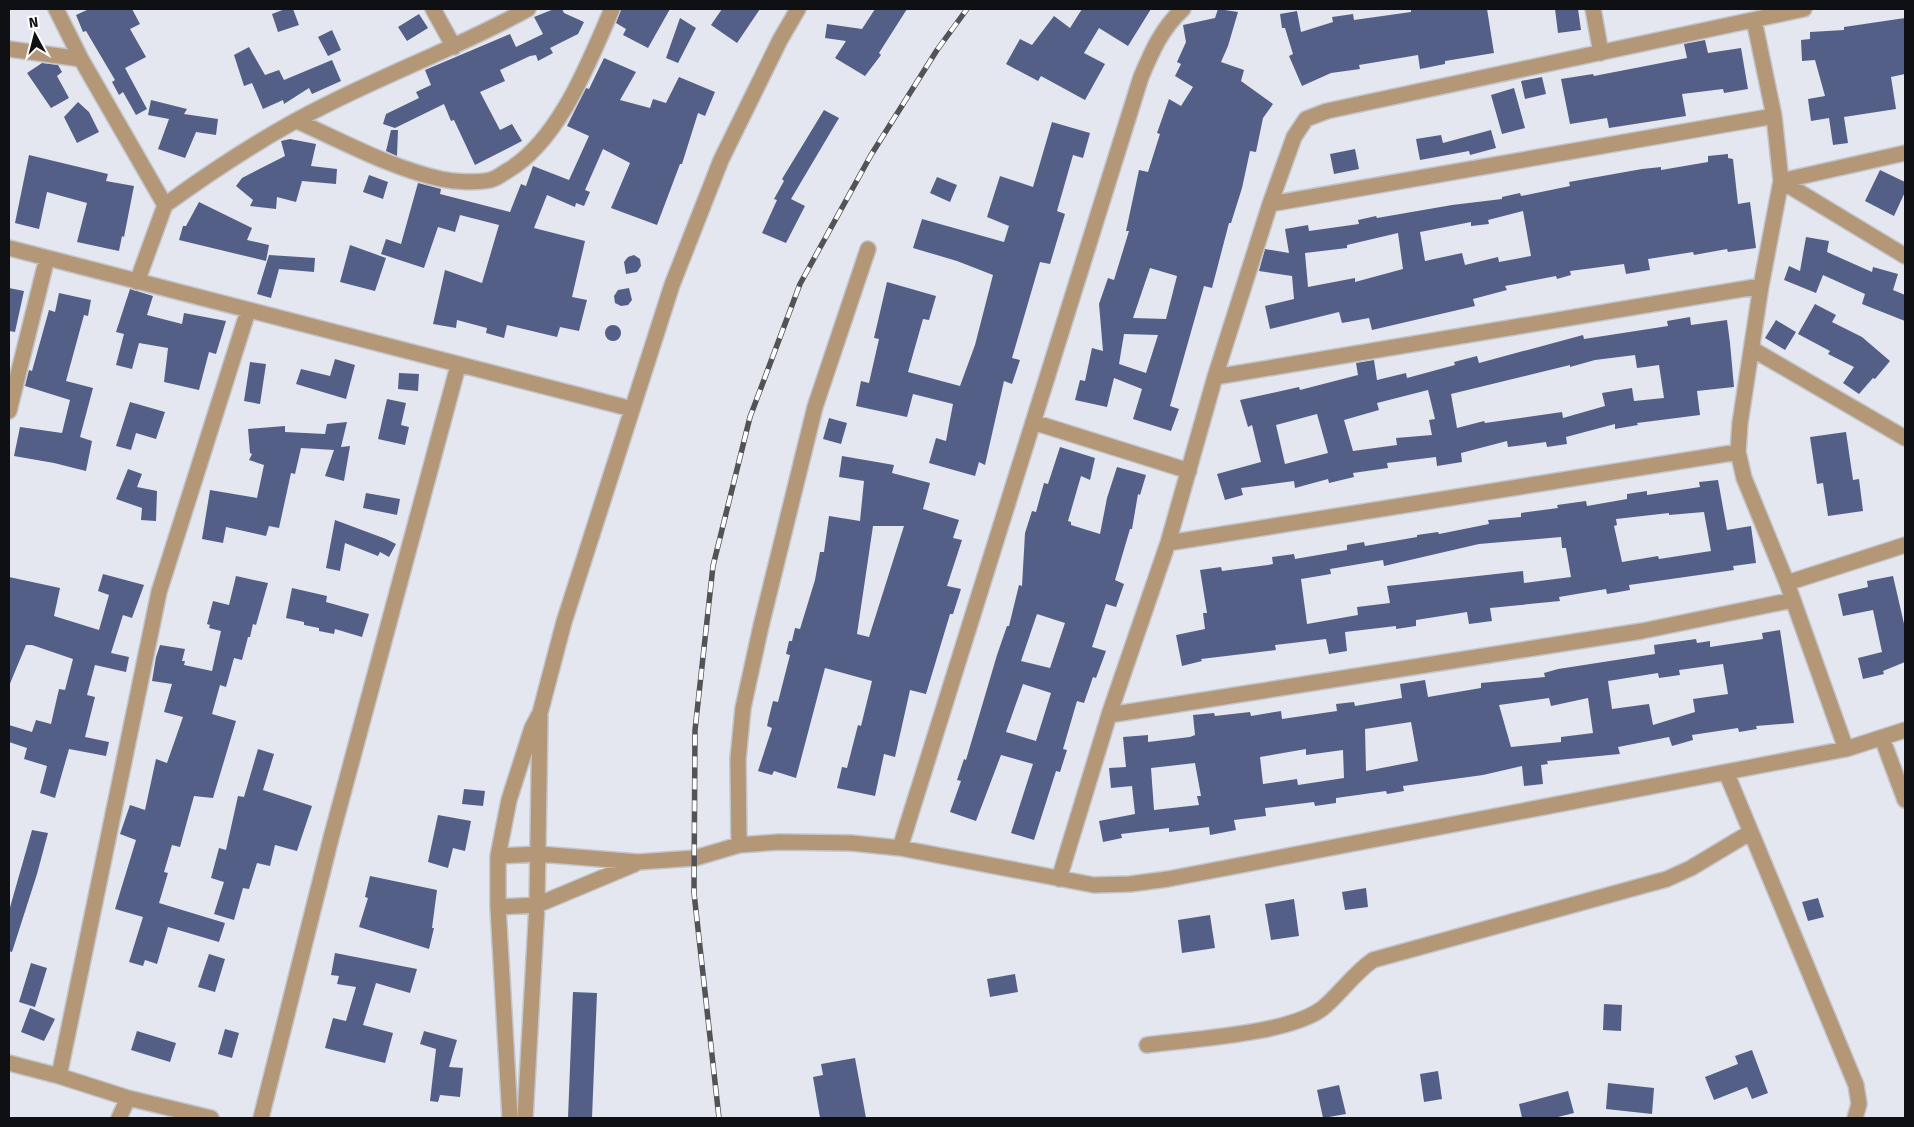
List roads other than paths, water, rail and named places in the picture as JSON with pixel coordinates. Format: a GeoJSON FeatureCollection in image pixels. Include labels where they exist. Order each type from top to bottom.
{"type":"FeatureCollection","features":[{"type":"Feature","properties":{"kind":"street"},"geometry":{"type":"LineString","coordinates":[[56,9],[81,59],[165,205]]}},
{"type":"Feature","properties":{"kind":"street"},"geometry":{"type":"LineString","coordinates":[[433,9],[454,47]]}},
{"type":"Feature","properties":{"kind":"street"},"geometry":{"type":"LineString","coordinates":[[137,282],[165,205],[217,168],[325,105],[454,47],[528,9]]}},
{"type":"Feature","properties":{"kind":"street"},"geometry":{"type":"LineString","coordinates":[[297,121],[408,170],[443,180],[491,180],[518,165],[541,144],[556,124],[592,54],[612,9]]}},
{"type":"Feature","properties":{"kind":"street"},"geometry":{"type":"LineString","coordinates":[[510,1118],[498,907],[498,856],[509,800],[532,728],[540,713],[564,622],[672,285],[721,160],[780,40],[798,9]]}},
{"type":"Feature","properties":{"kind":"street"},"geometry":{"type":"LineString","coordinates":[[900,848],[1141,77],[1156,41],[1172,19],[1183,9]]}},
{"type":"Feature","properties":{"kind":"street"},"geometry":{"type":"LineString","coordinates":[[1593,9],[1601,53]]}},
{"type":"Feature","properties":{"kind":"street"},"geometry":{"type":"LineString","coordinates":[[1059,880],[1109,715],[1168,543],[1215,377],[1270,204],[1294,137],[1306,119],[1327,111],[1804,9]]}},
{"type":"Feature","properties":{"kind":"street"},"geometry":{"type":"LineString","coordinates":[[1754,20],[1774,116],[1781,181],[1761,286],[1740,423],[1738,452],[1744,478],[1793,600],[1846,748]]}},
{"type":"Feature","properties":{"kind":"street"},"geometry":{"type":"LineString","coordinates":[[9,49],[81,59]]}},
{"type":"Feature","properties":{"kind":"street"},"geometry":{"type":"LineString","coordinates":[[1270,204],[1774,116]]}},
{"type":"Feature","properties":{"kind":"street"},"geometry":{"type":"LineString","coordinates":[[1781,181],[1905,153]]}},
{"type":"Feature","properties":{"kind":"street"},"geometry":{"type":"LineString","coordinates":[[1781,181],[1905,256]]}},
{"type":"Feature","properties":{"kind":"street"},"geometry":{"type":"LineString","coordinates":[[9,248],[248,312],[632,409]]}},
{"type":"Feature","properties":{"kind":"street"},"geometry":{"type":"LineString","coordinates":[[739,846],[738,759],[743,708],[815,407],[868,249]]}},
{"type":"Feature","properties":{"kind":"street"},"geometry":{"type":"LineString","coordinates":[[9,411],[47,258]]}},
{"type":"Feature","properties":{"kind":"street"},"geometry":{"type":"LineString","coordinates":[[1215,377],[1761,286]]}},
{"type":"Feature","properties":{"kind":"street"},"geometry":{"type":"LineString","coordinates":[[59,1076],[158,592],[248,312]]}},
{"type":"Feature","properties":{"kind":"street"},"geometry":{"type":"LineString","coordinates":[[1752,349],[1905,438]]}},
{"type":"Feature","properties":{"kind":"street"},"geometry":{"type":"LineString","coordinates":[[261,1118],[331,838],[458,366]]}},
{"type":"Feature","properties":{"kind":"street"},"geometry":{"type":"LineString","coordinates":[[1033,422],[1189,471]]}},
{"type":"Feature","properties":{"kind":"street"},"geometry":{"type":"LineString","coordinates":[[1168,543],[1738,452]]}},
{"type":"Feature","properties":{"kind":"street"},"geometry":{"type":"LineString","coordinates":[[1786,583],[1905,545]]}},
{"type":"Feature","properties":{"kind":"street"},"geometry":{"type":"LineString","coordinates":[[1109,715],[1642,631],[1793,600]]}},
{"type":"Feature","properties":{"kind":"street"},"geometry":{"type":"LineString","coordinates":[[525,1118],[539,854],[540,713]]}},
{"type":"Feature","properties":{"kind":"street"},"geometry":{"type":"LineString","coordinates":[[498,856],[539,854],[638,862],[696,858],[739,846],[779,842],[851,843],[900,848],[1059,880],[1094,885],[1130,884],[1168,879],[1726,772],[1846,748],[1905,730]]}},
{"type":"Feature","properties":{"kind":"street"},"geometry":{"type":"LineString","coordinates":[[1882,738],[1905,800]]}},
{"type":"Feature","properties":{"kind":"street"},"geometry":{"type":"LineString","coordinates":[[1726,772],[1856,1085],[1859,1104],[1855,1118]]}},
{"type":"Feature","properties":{"kind":"street"},"geometry":{"type":"LineString","coordinates":[[1147,1045],[1280,1027],[1302,1020],[1323,1008],[1358,970],[1372,960],[1667,879],[1691,868],[1752,832]]}},
{"type":"Feature","properties":{"kind":"street"},"geometry":{"type":"LineString","coordinates":[[498,907],[537,905],[638,862]]}},
{"type":"Feature","properties":{"kind":"street"},"geometry":{"type":"LineString","coordinates":[[9,1063],[59,1076],[128,1098],[211,1118]]}},
{"type":"Feature","properties":{"kind":"street"},"geometry":{"type":"LineString","coordinates":[[119,1118],[128,1098]]}},
{"type":"Feature","properties":{"kind":"railway"},"geometry":{"type":"LineString","coordinates":[[719,1118],[694,893],[695,730],[713,566],[750,417],[800,284],[871,155],[937,50],[967,9]]}}]}
